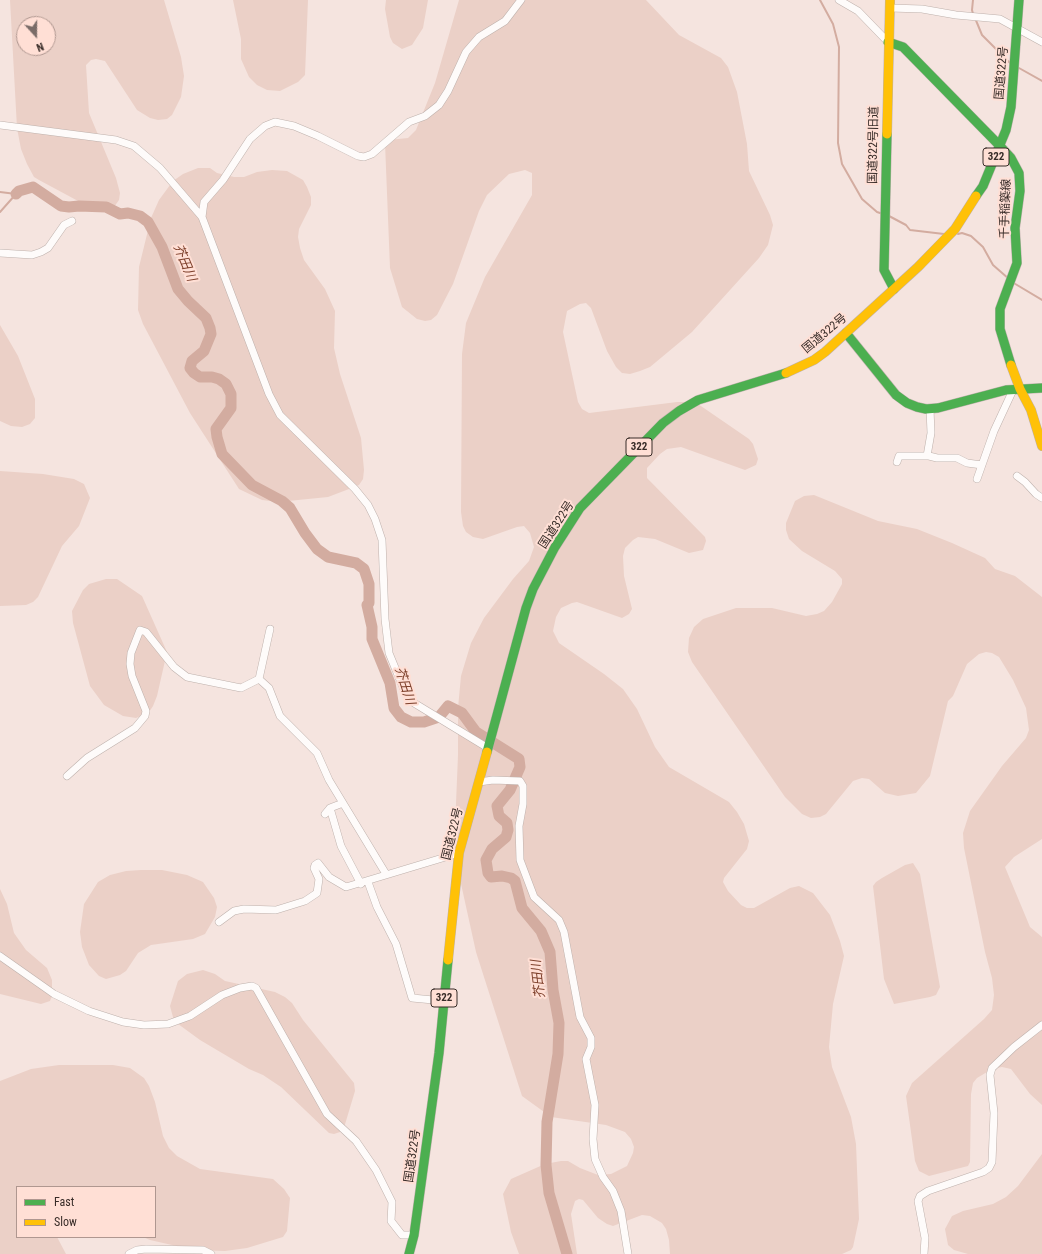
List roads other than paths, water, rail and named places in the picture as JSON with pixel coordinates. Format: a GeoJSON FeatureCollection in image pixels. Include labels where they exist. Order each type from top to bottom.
{"type":"FeatureCollection","features":[{"type":"Feature","properties":{"kind":"main road","name":"国道322号"},"geometry":{"type":"LineString","coordinates":[[409,1254],[414,1235],[438,1061],[459,853],[526,608],[533,589],[555,547],[580,508],[664,423],[679,411],[712,394],[795,370],[820,356],[894,289],[942,243],[955,228],[983,186],[1000,146],[1011,107],[1016,61],[1019,0]]}},
{"type":"Feature","properties":{"kind":"main road","name":"国道322号旧道"},"geometry":{"type":"LineString","coordinates":[[890,4],[884,270],[894,289]]}},
{"type":"Feature","properties":{"kind":"main road","name":"千手稲築線"},"geometry":{"type":"LineString","coordinates":[[888,42],[904,47],[1012,158],[1019,173],[1020,191],[1015,228],[1016,263],[1000,309],[1000,329],[1017,389],[1031,410],[1042,446]]}},
{"type":"Feature","properties":{"kind":"main road"},"geometry":{"type":"LineString","coordinates":[[846,334],[896,395],[907,404],[930,409],[1017,389],[1042,388]]}},
{"type":"Feature","properties":{"kind":"street"},"geometry":{"type":"LineString","coordinates":[[202,217],[204,202],[223,180],[250,139],[265,126],[275,122],[294,126],[358,156],[364,157],[372,154],[409,122],[425,116],[439,105],[448,91],[466,52],[479,37],[505,21],[521,0]]}},
{"type":"Feature","properties":{"kind":"street"},"geometry":{"type":"LineString","coordinates":[[839,0],[858,11],[888,42]]}},
{"type":"Feature","properties":{"kind":"street"},"geometry":{"type":"LineString","coordinates":[[890,4],[956,16],[980,16],[1000,19],[1042,42]]}},
{"type":"Feature","properties":{"kind":"street"},"geometry":{"type":"LineString","coordinates":[[0,125],[116,140],[134,146],[160,168],[202,217],[269,394],[280,415],[355,489],[368,505],[375,519],[382,540],[388,653],[405,692],[414,703],[488,746]]}},
{"type":"Feature","properties":{"kind":"street"},"geometry":{"type":"LineString","coordinates":[[0,253],[32,255],[41,252],[48,248],[64,225],[72,221]]}},
{"type":"Feature","properties":{"kind":"street"},"geometry":{"type":"LineString","coordinates":[[977,479],[994,431],[1017,389]]}},
{"type":"Feature","properties":{"kind":"street"},"geometry":{"type":"LineString","coordinates":[[927,456],[931,432],[930,409]]}},
{"type":"Feature","properties":{"kind":"street"},"geometry":{"type":"LineString","coordinates":[[897,462],[897,458],[899,456],[927,456],[957,458],[982,465]]}},
{"type":"Feature","properties":{"kind":"street"},"geometry":{"type":"LineString","coordinates":[[1017,476],[1042,498]]}},
{"type":"Feature","properties":{"kind":"street"},"geometry":{"type":"LineString","coordinates":[[67,776],[87,758],[135,728],[145,716],[146,711],[132,676],[130,664],[131,653],[140,630],[146,632],[174,667],[187,677],[241,688],[259,678],[270,629]]}},
{"type":"Feature","properties":{"kind":"street"},"geometry":{"type":"LineString","coordinates":[[259,678],[269,688],[280,716],[317,753],[329,780],[386,874]]}},
{"type":"Feature","properties":{"kind":"street"},"geometry":{"type":"LineString","coordinates":[[478,782],[493,780],[520,781],[523,786],[523,804],[519,826],[520,860],[534,897],[559,920],[564,932],[580,1017],[591,1038],[591,1047],[586,1059],[595,1106],[593,1139],[596,1159],[603,1177],[613,1191],[621,1211],[628,1254]]}},
{"type":"Feature","properties":{"kind":"street"},"geometry":{"type":"LineString","coordinates":[[343,803],[328,811],[341,846],[365,882],[396,944],[412,998],[444,1001]]}},
{"type":"Feature","properties":{"kind":"street"},"geometry":{"type":"LineString","coordinates":[[219,922],[234,911],[244,909],[276,910],[305,901],[317,893],[319,879],[314,868],[318,863],[329,877],[346,887],[459,853]]}},
{"type":"Feature","properties":{"kind":"street"},"geometry":{"type":"LineString","coordinates":[[0,956],[54,994],[89,1011],[123,1022],[144,1025],[168,1024],[190,1016],[222,995],[240,988],[252,986],[256,988],[327,1114],[356,1141],[376,1170],[392,1202],[391,1221],[402,1235],[414,1235]]}},
{"type":"Feature","properties":{"kind":"street"},"geometry":{"type":"LineString","coordinates":[[924,1254],[925,1238],[918,1201],[920,1196],[928,1191],[983,1172],[989,1168],[992,1162],[994,1113],[990,1075],[992,1068],[1014,1046],[1042,1025]]}},
{"type":"Feature","properties":{"kind":"street"},"geometry":{"type":"LineString","coordinates":[[129,1254],[137,1250],[146,1249],[202,1250],[211,1254]]}},
{"type":"Feature","properties":{"kind":"waterway"},"geometry":{"type":"LineString","coordinates":[[820,0],[833,24],[839,47],[838,143],[842,164],[862,199],[877,212],[883,214]]}},
{"type":"Feature","properties":{"kind":"waterway"},"geometry":{"type":"LineString","coordinates":[[973,0],[973,14]]}},
{"type":"Feature","properties":{"kind":"waterway"},"geometry":{"type":"LineString","coordinates":[[975,18],[982,35],[1010,63]]}},
{"type":"Feature","properties":{"kind":"waterway"},"geometry":{"type":"LineString","coordinates":[[1019,68],[1042,81]]}},
{"type":"Feature","properties":{"kind":"waterway","name":"芥田川"},"geometry":{"type":"LineString","coordinates":[[16,194],[19,191],[33,187],[61,206],[106,207],[120,214],[128,213],[140,216],[148,222],[162,247],[178,289],[206,318],[210,328],[211,334],[204,351],[192,361],[190,368],[200,377],[212,377],[219,379],[226,384],[231,394],[231,408],[216,429],[222,454],[252,485],[282,501],[290,508],[305,533],[317,549],[328,557],[356,563],[364,569],[369,584],[369,603],[367,605],[372,627],[372,639],[390,683],[394,708],[401,717],[411,722],[424,722],[439,717],[448,706],[462,713],[476,732],[519,759],[520,767],[510,790],[497,806],[499,816],[507,823],[508,830],[506,837],[492,849],[486,860],[488,873],[491,877],[502,876],[511,878],[515,881],[522,908],[541,931],[550,952],[553,990],[559,1023],[558,1054],[547,1122],[546,1165],[549,1193],[567,1254]]}},
{"type":"Feature","properties":{"kind":"waterway","name":"芥田川"},"geometry":{"type":"LineString","coordinates":[[0,192],[16,194],[0,212]]}},
{"type":"Feature","properties":{"kind":"waterway"},"geometry":{"type":"LineString","coordinates":[[889,216],[906,225],[910,230],[944,234]]}},
{"type":"Feature","properties":{"kind":"waterway"},"geometry":{"type":"LineString","coordinates":[[958,234],[962,233],[971,236],[983,247],[993,265],[1009,279]]}},
{"type":"Feature","properties":{"kind":"waterway"},"geometry":{"type":"LineString","coordinates":[[1012,282],[1042,300]]}}]}
